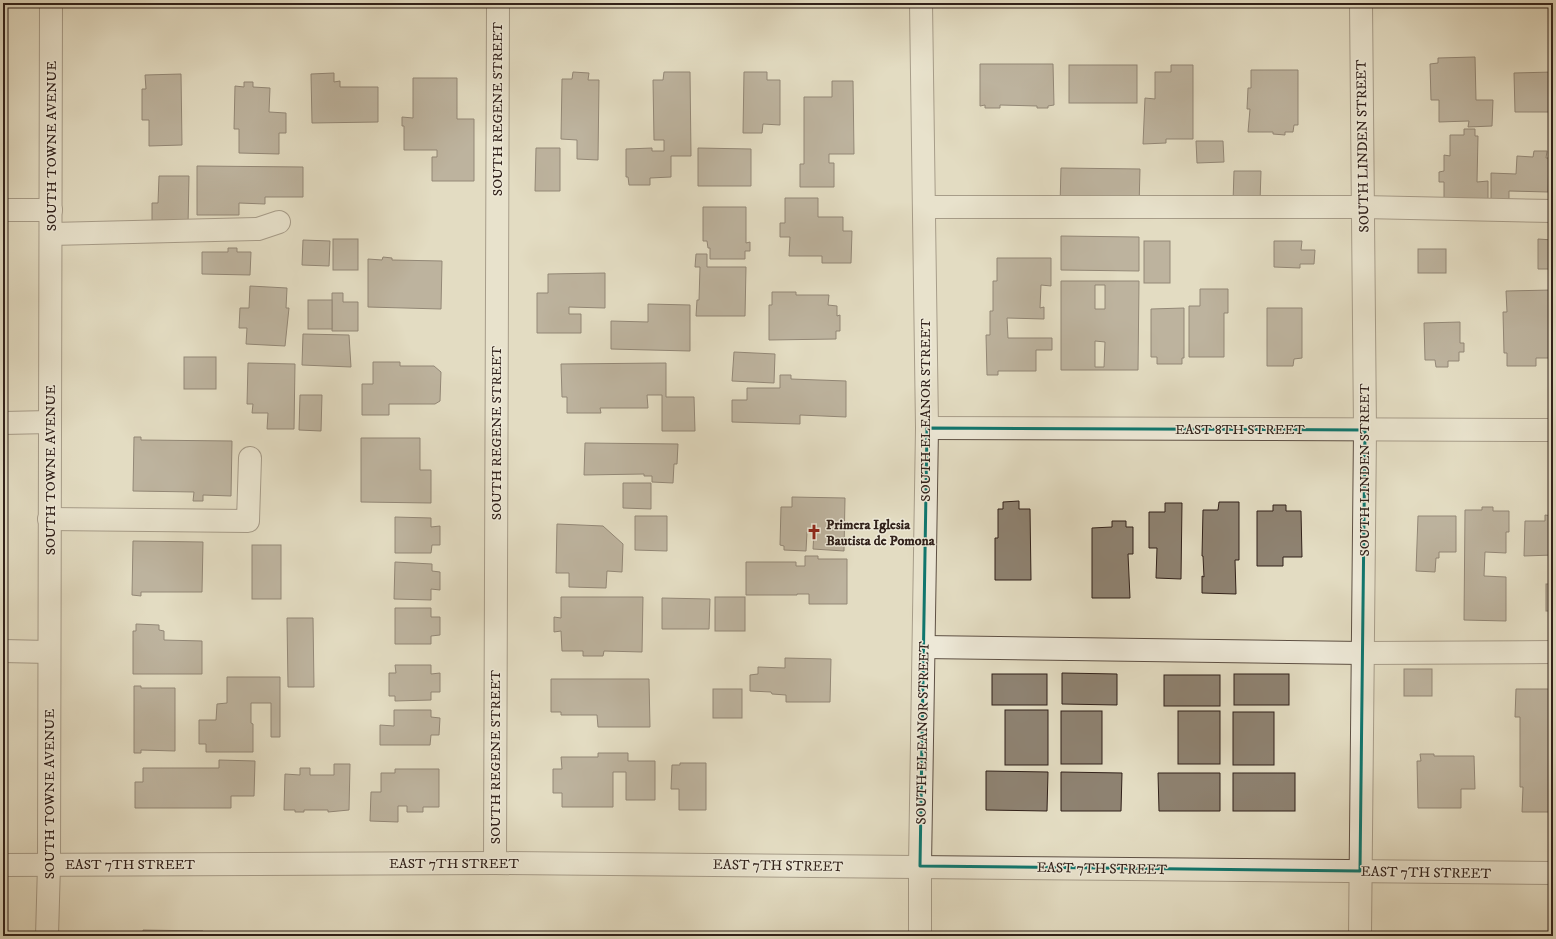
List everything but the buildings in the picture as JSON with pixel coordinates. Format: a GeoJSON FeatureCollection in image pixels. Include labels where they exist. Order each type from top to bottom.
{"type":"FeatureCollection","features":[{"type":"Feature","properties":{"kind":"street","name":"SOUTH TOWNE AVENUE"},"geometry":{"type":"LineString","coordinates":[[47,936],[49,865],[51,3]]}},
{"type":"Feature","properties":{"kind":"street","name":"SOUTH REGENE STREET"},"geometry":{"type":"LineString","coordinates":[[495,863],[498,3]]}},
{"type":"Feature","properties":{"kind":"street","name":"SOUTH ELEANOR STREET"},"geometry":{"type":"LineString","coordinates":[[920,936],[927,428],[921,3]]}},
{"type":"Feature","properties":{"kind":"street","name":"SOUTH LINDEN STREET"},"geometry":{"type":"LineString","coordinates":[[1360,936],[1365,430],[1361,3]]}},
{"type":"Feature","properties":{"kind":"street"},"geometry":{"type":"LineString","coordinates":[[924,207],[1363,207],[1553,211]]}},
{"type":"Feature","properties":{"kind":"street"},"geometry":{"type":"LineString","coordinates":[[3,210],[51,210]]}},
{"type":"Feature","properties":{"kind":"street"},"geometry":{"type":"LineString","coordinates":[[51,234],[258,229],[279,222]]}},
{"type":"Feature","properties":{"kind":"street"},"geometry":{"type":"LineString","coordinates":[[3,423],[50,422]]}},
{"type":"Feature","properties":{"kind":"street","name":"EAST 8TH STREET"},"geometry":{"type":"LineString","coordinates":[[927,428],[1553,430]]}},
{"type":"Feature","properties":{"kind":"street"},"geometry":{"type":"LineString","coordinates":[[50,519],[248,521],[250,458]]}},
{"type":"Feature","properties":{"kind":"street"},"geometry":{"type":"LineString","coordinates":[[924,648],[1362,653],[1553,652]]}},
{"type":"Feature","properties":{"kind":"street"},"geometry":{"type":"LineString","coordinates":[[3,651],[49,652]]}},
{"type":"Feature","properties":{"kind":"street","name":"EAST 7TH STREET"},"geometry":{"type":"LineString","coordinates":[[3,864],[495,863],[1553,873]]}},
{"type":"Feature","properties":{"kind":"highlighted area"},"geometry":{"type":"Polygon","coordinates":[[[927,428],[1365,430],[1360,871],[920,866],[927,428]]]}},
{"type":"Feature","properties":{"kind":"place","name":"Primera Iglesia Bautista de Pomona"},"geometry":{"type":"Point","coordinates":[814,532]}}]}
